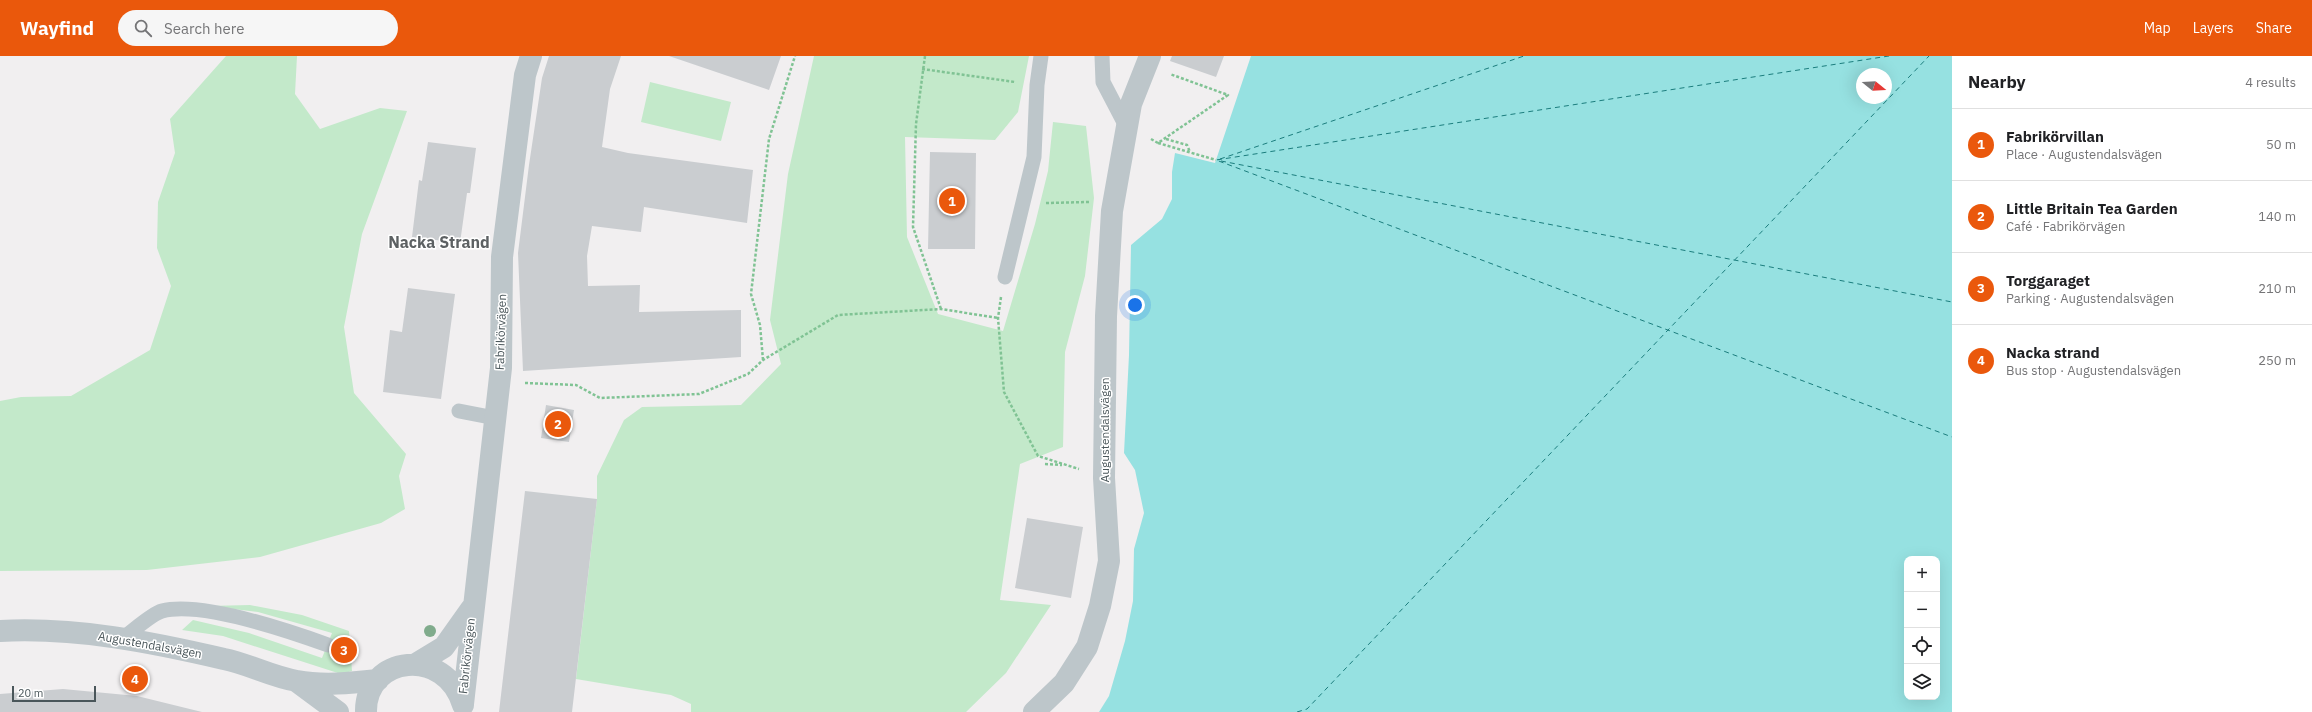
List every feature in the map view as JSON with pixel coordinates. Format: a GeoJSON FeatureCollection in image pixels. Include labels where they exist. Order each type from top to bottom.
{"type":"FeatureCollection","features":[{"type":"Feature","properties":{"kind":"street","name":"Fabrikörvägen"},"geometry":{"type":"LineString","coordinates":[[463,708],[472,608],[501,361],[502,257],[525,75],[531,56]]}},
{"type":"Feature","properties":{"kind":"street","name":"Augustendalsvägen"},"geometry":{"type":"LineString","coordinates":[[1034,712],[1064,683],[1087,647],[1100,606],[1109,561],[1104,478],[1106,316],[1113,201],[1136,132],[1131,104],[1148,61]]}},
{"type":"Feature","properties":{"kind":"street","name":"Fabrikörvägen"},"geometry":{"type":"LineString","coordinates":[[416,664],[444,647],[472,608]]}},
{"type":"Feature","properties":{"kind":"street","name":"Augustendalsvägen"},"geometry":{"type":"LineString","coordinates":[[0,632],[28,630],[122,639],[168,646],[239,662],[296,681],[344,684],[378,680]]}},
{"type":"Feature","properties":{"kind":"street"},"geometry":{"type":"LineString","coordinates":[[366,712],[370,692],[378,680],[389,670],[403,665],[416,664],[429,666],[441,672],[451,681],[458,692],[463,708]]}},
{"type":"Feature","properties":{"kind":"street","name":"Augustendalsvägen"},"geometry":{"type":"LineString","coordinates":[[296,681],[338,712]]}},
{"type":"Feature","properties":{"kind":"lane"},"geometry":{"type":"LineString","coordinates":[[1005,277],[1034,157],[1037,85],[1041,56]]}},
{"type":"Feature","properties":{"kind":"lane"},"geometry":{"type":"LineString","coordinates":[[1102,56],[1103,82],[1136,132]]}},
{"type":"Feature","properties":{"kind":"lane"},"geometry":{"type":"LineString","coordinates":[[459,411],[495,418]]}},
{"type":"Feature","properties":{"kind":"lane"},"geometry":{"type":"LineString","coordinates":[[122,639],[161,611],[197,609],[295,633],[328,645]]}},
{"type":"Feature","properties":{"kind":"path"},"geometry":{"type":"LineString","coordinates":[[763,360],[760,325],[751,294],[769,139],[795,56]]}},
{"type":"Feature","properties":{"kind":"path"},"geometry":{"type":"LineString","coordinates":[[925,56],[922,69],[916,124],[913,227],[941,309]]}},
{"type":"Feature","properties":{"kind":"path"},"geometry":{"type":"LineString","coordinates":[[1148,61],[1228,95],[1158,143]]}},
{"type":"Feature","properties":{"kind":"path"},"geometry":{"type":"LineString","coordinates":[[922,69],[1037,85]]}},
{"type":"Feature","properties":{"kind":"path"},"geometry":{"type":"LineString","coordinates":[[1136,132],[1158,143],[1216,160]]}},
{"type":"Feature","properties":{"kind":"path"},"geometry":{"type":"LineString","coordinates":[[1165,139],[1187,145],[1190,152]]}},
{"type":"Feature","properties":{"kind":"path"},"geometry":{"type":"LineString","coordinates":[[1022,203],[1113,201]]}},
{"type":"Feature","properties":{"kind":"path"},"geometry":{"type":"LineString","coordinates":[[1005,277],[998,318],[1004,392],[1038,456],[1083,471]]}},
{"type":"Feature","properties":{"kind":"path"},"geometry":{"type":"LineString","coordinates":[[524,383],[576,385],[600,398],[699,394],[748,374],[763,360],[838,315],[941,309],[998,318]]}},
{"type":"Feature","properties":{"kind":"path"},"geometry":{"type":"LineString","coordinates":[[1045,464],[1082,466]]}},
{"type":"Feature","properties":{"kind":"green space"},"geometry":{"type":"Polygon","coordinates":[[[226,56],[297,56],[295,94],[320,129],[380,108],[407,111],[362,234],[344,327],[354,393],[406,454],[399,476],[405,509],[381,523],[260,557],[147,570],[0,571],[0,401],[21,397],[71,396],[150,350],[171,286],[157,248],[158,202],[175,153],[170,119],[226,56]]]}},
{"type":"Feature","properties":{"kind":"green space"},"geometry":{"type":"Polygon","coordinates":[[[814,56],[1029,56],[1018,112],[995,140],[905,137],[907,237],[938,314],[1003,331],[1035,224],[1048,171],[1053,122],[1086,126],[1094,198],[1085,276],[1065,352],[1063,447],[1020,464],[1000,600],[1051,605],[1006,673],[966,712],[691,712],[691,704],[671,695],[576,679],[597,499],[597,476],[624,420],[642,407],[741,405],[781,364],[770,320],[788,174],[814,56]]]}},
{"type":"Feature","properties":{"kind":"green space"},"geometry":{"type":"Polygon","coordinates":[[[650,82],[731,102],[721,141],[641,122],[650,82]]]}},
{"type":"Feature","properties":{"kind":"green space"},"geometry":{"type":"Polygon","coordinates":[[[250,605],[302,615],[349,631],[352,671],[341,674],[223,636],[182,630],[193,620],[249,633],[322,658],[332,633],[258,612],[208,606],[250,605]]]}},
{"type":"Feature","properties":{"kind":"water"},"geometry":{"type":"Polygon","coordinates":[[[1251,56],[1952,56],[1952,712],[1099,712],[1109,696],[1125,641],[1133,601],[1134,549],[1144,513],[1135,470],[1124,453],[1129,355],[1131,245],[1162,219],[1172,199],[1172,172],[1175,153],[1215,163],[1251,56]]]}},
{"type":"Feature","properties":{"kind":"building"},"geometry":{"type":"Polygon","coordinates":[[[549,56],[621,56],[610,89],[602,147],[628,153],[753,170],[747,223],[644,207],[641,232],[592,226],[587,256],[588,286],[640,285],[639,312],[741,310],[741,357],[523,371],[518,253],[542,78],[549,56]]]}},
{"type":"Feature","properties":{"kind":"building"},"geometry":{"type":"Polygon","coordinates":[[[669,56],[781,56],[769,90],[669,56]]]}},
{"type":"Feature","properties":{"kind":"building"},"geometry":{"type":"Polygon","coordinates":[[[1172,56],[1224,56],[1216,77],[1170,61],[1172,56]]]}},
{"type":"Feature","properties":{"kind":"building"},"geometry":{"type":"Polygon","coordinates":[[[428,142],[476,148],[470,193],[467,193],[460,243],[412,237],[419,180],[422,181],[428,142]]]}},
{"type":"Feature","properties":{"kind":"building"},"geometry":{"type":"Polygon","coordinates":[[[930,152],[976,153],[975,249],[928,249],[930,152]]]}},
{"type":"Feature","properties":{"kind":"building"},"geometry":{"type":"Polygon","coordinates":[[[408,288],[455,294],[441,399],[383,392],[390,330],[402,332],[408,288]]]}},
{"type":"Feature","properties":{"kind":"building"},"geometry":{"type":"Polygon","coordinates":[[[546,405],[574,410],[569,442],[541,438],[546,405]]]}},
{"type":"Feature","properties":{"kind":"building"},"geometry":{"type":"Polygon","coordinates":[[[525,491],[597,499],[572,712],[499,712],[525,491]]]}},
{"type":"Feature","properties":{"kind":"building"},"geometry":{"type":"Polygon","coordinates":[[[1027,518],[1083,527],[1071,598],[1015,588],[1027,518]]]}},
{"type":"Feature","properties":{"kind":"building"},"geometry":{"type":"Polygon","coordinates":[[[63,689],[137,696],[202,712],[0,712],[0,694],[63,689]]]}},
{"type":"Feature","properties":{"kind":"ferry route"},"geometry":{"type":"LineString","coordinates":[[1220,159],[1524,56]]}},
{"type":"Feature","properties":{"kind":"ferry route"},"geometry":{"type":"LineString","coordinates":[[1889,56],[1216,160],[1952,437]]}},
{"type":"Feature","properties":{"kind":"ferry route"},"geometry":{"type":"LineString","coordinates":[[1297,712],[1307,709],[1929,56]]}},
{"type":"Feature","properties":{"kind":"ferry route"},"geometry":{"type":"LineString","coordinates":[[1221,161],[1952,302]]}},
{"type":"Feature","properties":{"kind":"place","name":"Fabrikörvillan"},"geometry":{"type":"Point","coordinates":[952,201]}},
{"type":"Feature","properties":{"kind":"place","name":"Little Britain Tea Garden"},"geometry":{"type":"Point","coordinates":[558,424]}},
{"type":"Feature","properties":{"kind":"place","name":"Torggaraget"},"geometry":{"type":"Point","coordinates":[344,650]}},
{"type":"Feature","properties":{"kind":"place","name":"Nacka strand"},"geometry":{"type":"Point","coordinates":[135,679]}},
{"type":"Feature","properties":{"kind":"district","name":"Nacka Strand"},"geometry":{"type":"Point","coordinates":[439,242]}}]}
